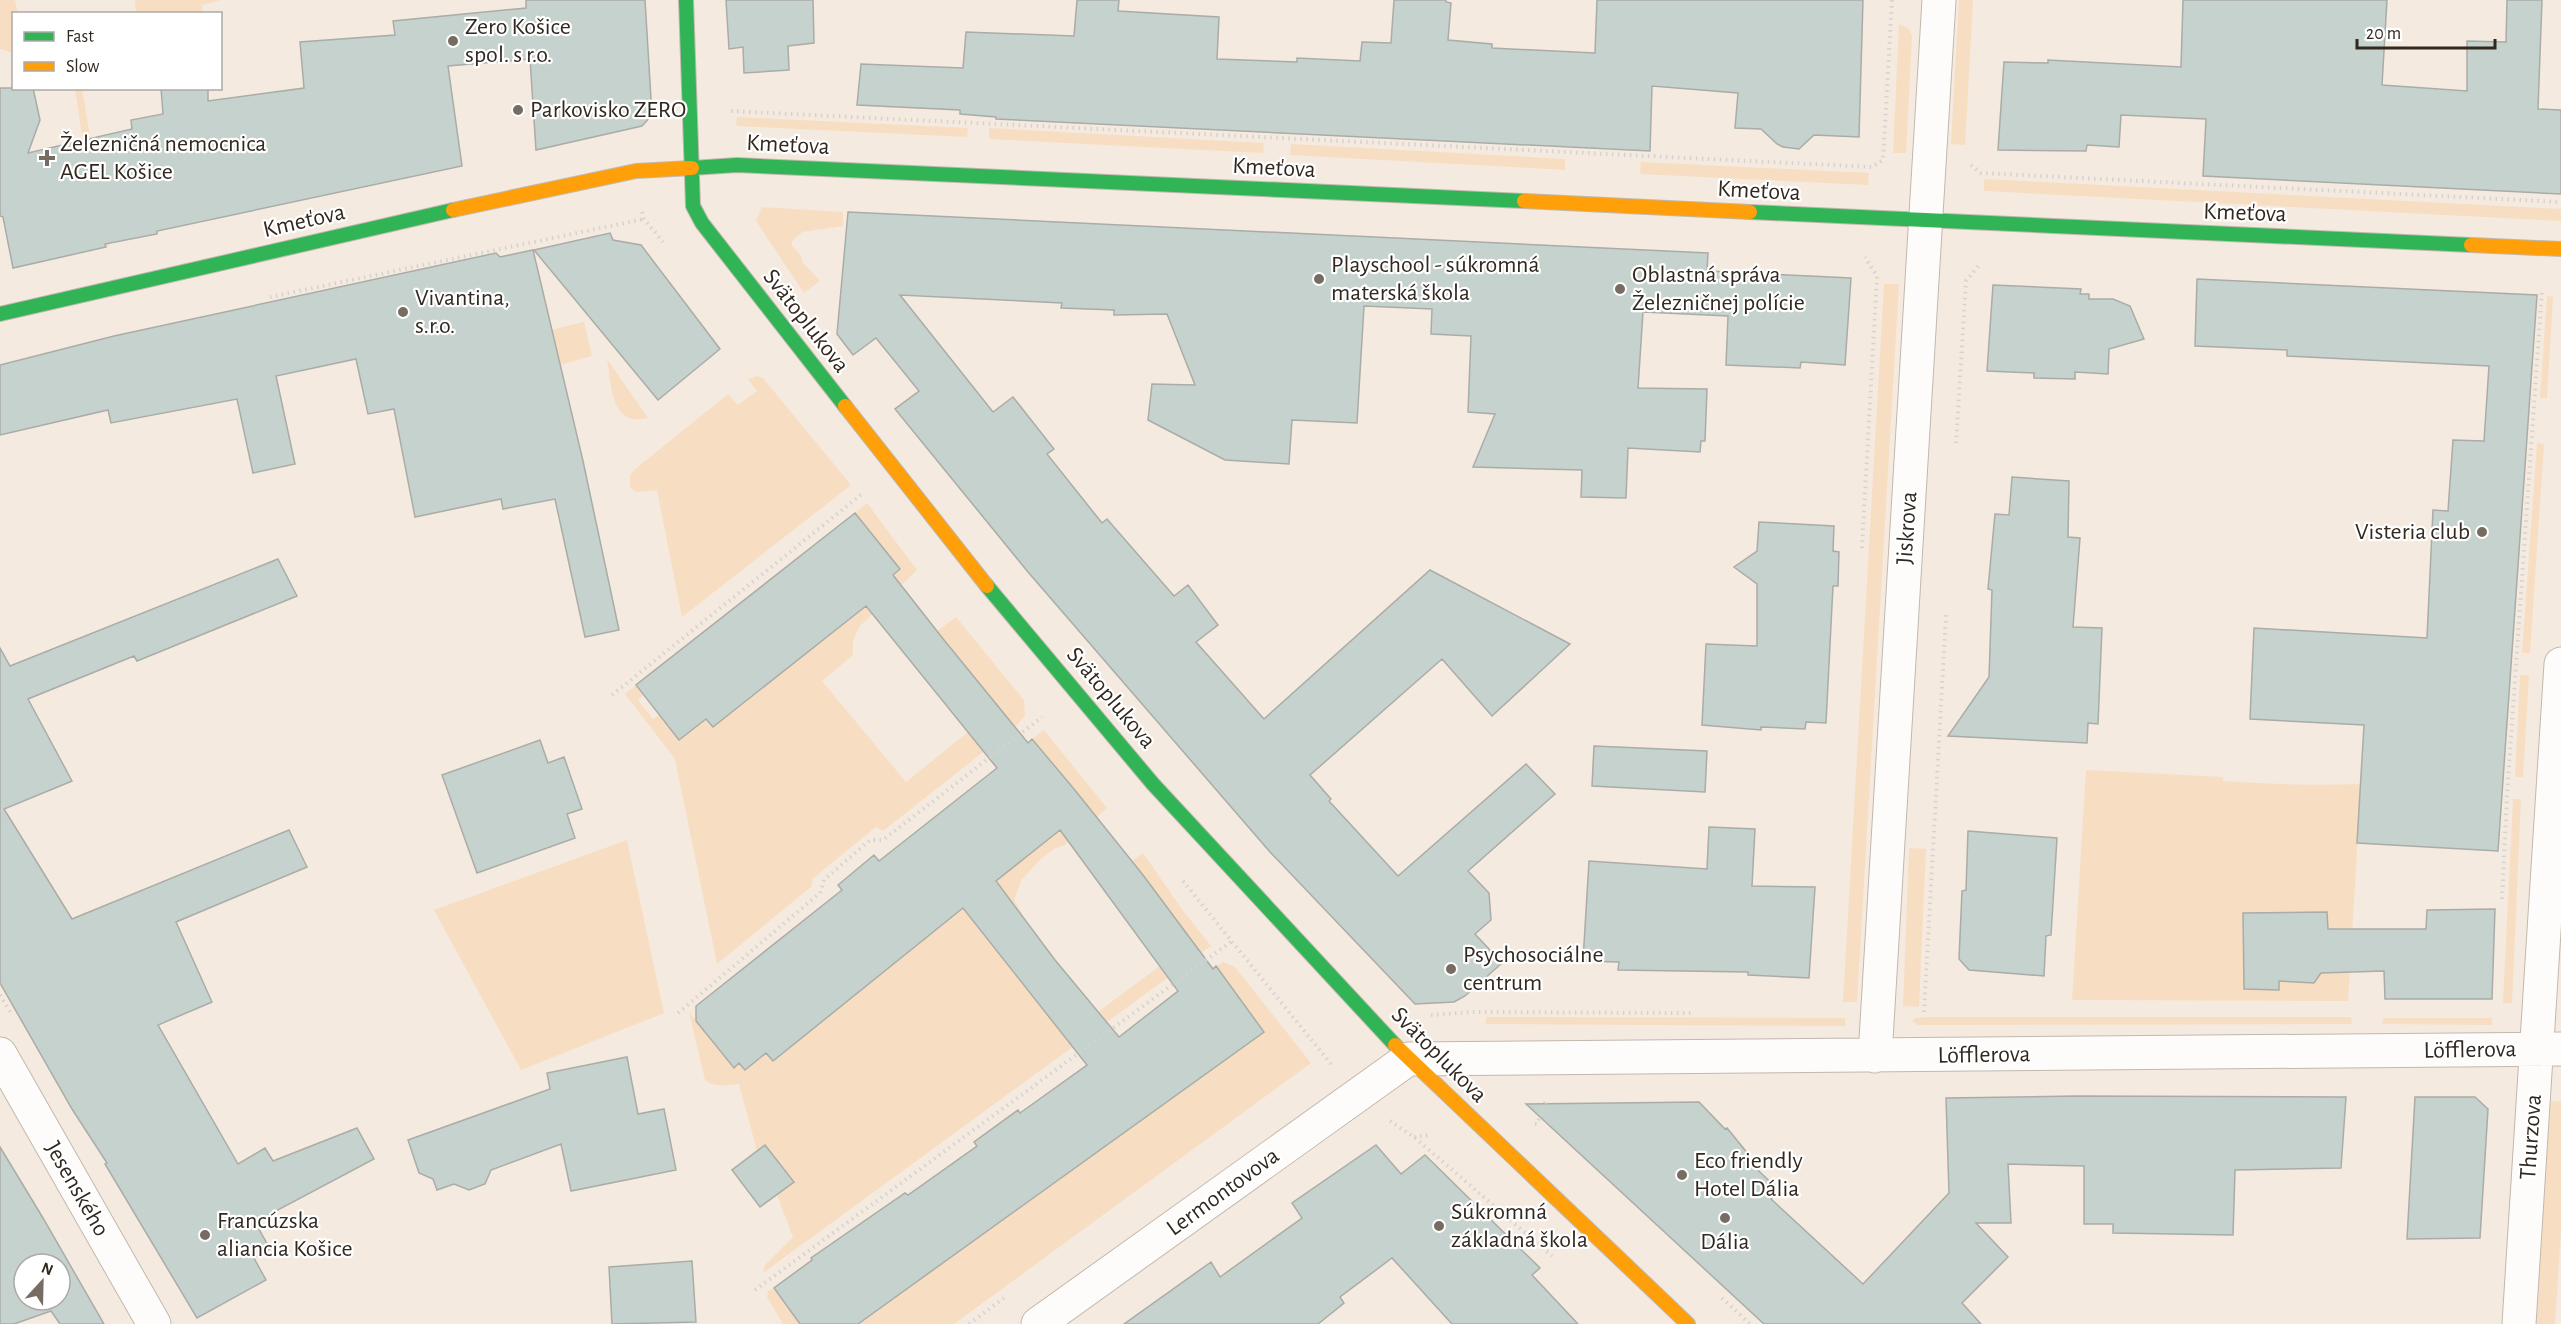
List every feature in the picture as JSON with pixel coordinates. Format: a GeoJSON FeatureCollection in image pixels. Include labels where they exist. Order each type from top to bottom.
{"type":"FeatureCollection","features":[{"type":"Feature","properties":{"kind":"street","name":"Svätoplukova"},"geometry":{"type":"LineString","coordinates":[[686,0],[693,206],[702,223],[958,551],[1153,784],[1408,1059],[1688,1324]]}},
{"type":"Feature","properties":{"kind":"street","name":"Jiskrova"},"geometry":{"type":"LineString","coordinates":[[1875,1056],[1939,0]]}},
{"type":"Feature","properties":{"kind":"street","name":"Kmeťova"},"geometry":{"type":"LineString","coordinates":[[0,314],[529,193],[636,171],[736,165],[2561,249]]}},
{"type":"Feature","properties":{"kind":"street","name":"Thurzova"},"geometry":{"type":"LineString","coordinates":[[2519,1324],[2549,1049],[2561,664]]}},
{"type":"Feature","properties":{"kind":"street","name":"Löfflerova"},"geometry":{"type":"LineString","coordinates":[[1408,1059],[2549,1049]]}},
{"type":"Feature","properties":{"kind":"street","name":"Jesenského"},"geometry":{"type":"LineString","coordinates":[[0,1054],[154,1324]]}},
{"type":"Feature","properties":{"kind":"street","name":"Lermontovova"},"geometry":{"type":"LineString","coordinates":[[1038,1324],[1408,1059]]}},
{"type":"Feature","properties":{"kind":"path"},"geometry":{"type":"LineString","coordinates":[[736,165],[728,111],[1872,167],[1883,160],[1892,0]]}},
{"type":"Feature","properties":{"kind":"path"},"geometry":{"type":"LineString","coordinates":[[1972,154],[1971,166],[1981,173],[2561,202]]}},
{"type":"Feature","properties":{"kind":"path"},"geometry":{"type":"LineString","coordinates":[[261,299],[644,219]]}},
{"type":"Feature","properties":{"kind":"path"},"geometry":{"type":"LineString","coordinates":[[1862,549],[1877,276],[1864,255]]}},
{"type":"Feature","properties":{"kind":"path"},"geometry":{"type":"LineString","coordinates":[[1956,446],[1966,281],[1982,261]]}},
{"type":"Feature","properties":{"kind":"path"},"geometry":{"type":"LineString","coordinates":[[2502,910],[2508,773],[2542,288]]}},
{"type":"Feature","properties":{"kind":"path"},"geometry":{"type":"LineString","coordinates":[[612,695],[869,488]]}},
{"type":"Feature","properties":{"kind":"path"},"geometry":{"type":"LineString","coordinates":[[1924,1012],[1946,612]]}},
{"type":"Feature","properties":{"kind":"path"},"geometry":{"type":"LineString","coordinates":[[678,1012],[820,893],[824,880],[870,840],[883,840],[1047,712]]}},
{"type":"Feature","properties":{"kind":"path"},"geometry":{"type":"LineString","coordinates":[[755,1290],[1232,941]]}},
{"type":"Feature","properties":{"kind":"path"},"geometry":{"type":"LineString","coordinates":[[1428,1015],[1471,1012],[1695,1012]]}},
{"type":"Feature","properties":{"kind":"path"},"geometry":{"type":"LineString","coordinates":[[1529,1117],[1546,1132]]}},
{"type":"Feature","properties":{"kind":"path"},"geometry":{"type":"LineString","coordinates":[[1414,1137],[1558,1261]]}},
{"type":"Feature","properties":{"kind":"path"},"geometry":{"type":"LineString","coordinates":[[1718,1295],[1750,1324]]}},
{"type":"Feature","properties":{"kind":"shaded area"},"geometry":{"type":"Polygon","coordinates":[[[0,0],[15,0],[18,12],[12,12],[12,53],[0,49],[0,0]]]}},
{"type":"Feature","properties":{"kind":"shaded area"},"geometry":{"type":"Polygon","coordinates":[[[135,0],[221,0],[202,5],[202,12],[136,12],[135,0]]]}},
{"type":"Feature","properties":{"kind":"shaded area"},"geometry":{"type":"Polygon","coordinates":[[[1959,0],[1973,0],[1965,145],[1951,144],[1959,0]]]}},
{"type":"Feature","properties":{"kind":"shaded area"},"geometry":{"type":"Polygon","coordinates":[[[1899,24],[1908,28],[1912,35],[1906,153],[1893,153],[1899,24]]]}},
{"type":"Feature","properties":{"kind":"shaded area"},"geometry":{"type":"Polygon","coordinates":[[[75,90],[82,90],[109,246],[106,247],[97,204],[92,202],[75,90]]]}},
{"type":"Feature","properties":{"kind":"shaded area"},"geometry":{"type":"Polygon","coordinates":[[[737,117],[968,128],[967,137],[736,126],[737,117]]]}},
{"type":"Feature","properties":{"kind":"shaded area"},"geometry":{"type":"Polygon","coordinates":[[[989,128],[1264,143],[1263,153],[989,139],[989,128]]]}},
{"type":"Feature","properties":{"kind":"shaded area"},"geometry":{"type":"Polygon","coordinates":[[[1291,144],[1565,159],[1565,170],[1290,155],[1291,144]]]}},
{"type":"Feature","properties":{"kind":"shaded area"},"geometry":{"type":"Polygon","coordinates":[[[1641,162],[1869,173],[1868,185],[1640,174],[1641,162]]]}},
{"type":"Feature","properties":{"kind":"shaded area"},"geometry":{"type":"Polygon","coordinates":[[[1984,179],[2561,209],[2561,221],[1984,191],[1984,179]]]}},
{"type":"Feature","properties":{"kind":"shaded area"},"geometry":{"type":"Polygon","coordinates":[[[762,207],[843,212],[843,226],[802,232],[792,241],[792,246],[800,254],[803,263],[820,281],[804,293],[756,221],[762,207]]]}},
{"type":"Feature","properties":{"kind":"shaded area"},"geometry":{"type":"Polygon","coordinates":[[[1884,284],[1899,284],[1857,1002],[1843,1002],[1884,284]]]}},
{"type":"Feature","properties":{"kind":"shaded area"},"geometry":{"type":"Polygon","coordinates":[[[2547,296],[2553,297],[2547,398],[2540,398],[2547,296]]]}},
{"type":"Feature","properties":{"kind":"shaded area"},"geometry":{"type":"Polygon","coordinates":[[[584,322],[592,356],[560,365],[517,338],[584,322]]]}},
{"type":"Feature","properties":{"kind":"shaded area"},"geometry":{"type":"Polygon","coordinates":[[[607,359],[648,418],[626,417],[620,411],[612,392],[607,359]]]}},
{"type":"Feature","properties":{"kind":"shaded area"},"geometry":{"type":"Polygon","coordinates":[[[757,376],[763,378],[851,485],[682,617],[657,490],[637,492],[630,488],[630,476],[634,470],[728,394],[738,405],[757,391],[748,379],[757,376]]]}},
{"type":"Feature","properties":{"kind":"shaded area"},"geometry":{"type":"Polygon","coordinates":[[[2537,443],[2544,444],[2530,653],[2522,653],[2537,443]]]}},
{"type":"Feature","properties":{"kind":"shaded area"},"geometry":{"type":"Polygon","coordinates":[[[867,503],[917,570],[859,627],[853,641],[853,655],[822,681],[906,782],[998,708],[937,631],[956,617],[1024,700],[1025,716],[1015,727],[883,831],[876,827],[812,879],[812,886],[717,964],[675,759],[625,694],[636,685],[644,694],[638,700],[653,719],[659,715],[680,740],[706,719],[713,727],[768,684],[815,635],[822,642],[876,598],[855,513],[867,503]]]}},
{"type":"Feature","properties":{"kind":"shaded area"},"geometry":{"type":"Polygon","coordinates":[[[2520,675],[2529,675],[2523,777],[2515,777],[2520,675]]]}},
{"type":"Feature","properties":{"kind":"shaded area"},"geometry":{"type":"Polygon","coordinates":[[[1044,730],[1107,808],[1065,845],[1054,849],[1041,859],[1022,879],[1014,900],[1028,924],[996,949],[1098,1012],[1192,942],[1132,861],[1143,853],[1211,946],[763,1273],[765,1265],[793,1237],[777,1195],[794,1182],[766,1146],[757,1151],[739,1084],[717,1085],[705,1080],[689,1012],[733,1068],[739,1063],[745,1070],[766,1053],[773,1060],[1061,829],[1072,800],[1079,794],[1032,739],[1044,730]]]}},
{"type":"Feature","properties":{"kind":"shaded area"},"geometry":{"type":"Polygon","coordinates":[[[2086,770],[2223,777],[2223,781],[2258,783],[2361,784],[2348,1001],[2072,1000],[2086,770]]]}},
{"type":"Feature","properties":{"kind":"shaded area"},"geometry":{"type":"Polygon","coordinates":[[[2513,799],[2521,799],[2512,1003],[2503,1003],[2513,799]]]}},
{"type":"Feature","properties":{"kind":"shaded area"},"geometry":{"type":"Polygon","coordinates":[[[627,840],[664,1013],[521,1070],[434,910],[627,840]]]}},
{"type":"Feature","properties":{"kind":"shaded area"},"geometry":{"type":"Polygon","coordinates":[[[1909,848],[1926,849],[1919,1007],[1903,1006],[1909,848]]]}},
{"type":"Feature","properties":{"kind":"shaded area"},"geometry":{"type":"Polygon","coordinates":[[[1223,962],[1235,967],[1311,1063],[954,1324],[858,1324],[1264,1032],[1216,966],[1223,962]]]}},
{"type":"Feature","properties":{"kind":"shaded area"},"geometry":{"type":"Polygon","coordinates":[[[1486,1017],[1845,1018],[1845,1026],[1486,1024],[1486,1017]]]}},
{"type":"Feature","properties":{"kind":"shaded area"},"geometry":{"type":"Polygon","coordinates":[[[2351,1017],[2352,1024],[1918,1025],[1912,1021],[1915,1018],[2351,1017]]]}},
{"type":"Feature","properties":{"kind":"shaded area"},"geometry":{"type":"Polygon","coordinates":[[[2383,1018],[2492,1018],[2492,1025],[2382,1024],[2383,1018]]]}},
{"type":"Feature","properties":{"kind":"shaded area"},"geometry":{"type":"Polygon","coordinates":[[[2551,1101],[2561,1102],[2561,1230],[2555,1324],[2535,1324],[2538,1241],[2551,1101]]]}},
{"type":"Feature","properties":{"kind":"shaded area"},"geometry":{"type":"Polygon","coordinates":[[[774,1288],[800,1324],[783,1324],[767,1297],[768,1291],[774,1288]]]}},
{"type":"Feature","properties":{"kind":"building"},"geometry":{"type":"Polygon","coordinates":[[[526,0],[645,0],[652,115],[642,126],[536,150],[530,59],[448,66],[462,166],[157,231],[157,234],[105,244],[106,247],[13,268],[3,217],[0,216],[0,88],[33,90],[40,120],[28,153],[132,129],[131,120],[163,114],[161,90],[208,90],[208,101],[304,88],[300,42],[395,35],[393,21],[526,8],[526,0]]]}},
{"type":"Feature","properties":{"kind":"building"},"geometry":{"type":"Polygon","coordinates":[[[726,0],[813,0],[814,43],[788,46],[789,70],[744,73],[743,47],[729,49],[726,0]]]}},
{"type":"Feature","properties":{"kind":"building"},"geometry":{"type":"Polygon","coordinates":[[[1077,0],[1119,0],[1118,11],[1219,17],[1217,59],[1297,62],[1297,58],[1360,61],[1362,42],[1391,43],[1394,0],[1446,0],[1451,3],[1448,40],[1492,44],[1492,48],[1595,53],[1597,0],[1863,0],[1859,137],[1814,135],[1799,149],[1783,147],[1761,129],[1735,128],[1738,93],[1652,86],[1650,151],[996,119],[996,117],[960,114],[960,110],[857,105],[861,64],[963,68],[966,32],[1074,36],[1077,0]]]}},
{"type":"Feature","properties":{"kind":"building"},"geometry":{"type":"Polygon","coordinates":[[[2183,0],[2387,0],[2382,85],[2467,91],[2467,41],[2506,42],[2507,0],[2542,0],[2538,109],[2561,110],[2561,194],[2203,176],[2206,119],[2121,115],[2119,147],[2087,145],[2086,151],[1998,150],[2004,62],[2048,63],[2048,60],[2181,67],[2183,0]]]}},
{"type":"Feature","properties":{"kind":"building"},"geometry":{"type":"Polygon","coordinates":[[[848,212],[1708,253],[1707,271],[1851,278],[1845,365],[1801,362],[1800,368],[1726,365],[1728,316],[1643,312],[1638,388],[1707,389],[1705,441],[1701,441],[1700,452],[1628,448],[1626,498],[1581,497],[1582,470],[1473,467],[1495,414],[1468,412],[1471,336],[1431,334],[1432,309],[1364,306],[1357,423],[1292,420],[1289,464],[1225,460],[1148,420],[1152,384],[1195,385],[1167,314],[1114,315],[1114,310],[1061,308],[1062,303],[900,295],[993,412],[1013,397],[1054,449],[1047,454],[1102,523],[1107,519],[1174,596],[1188,585],[1218,625],[1196,642],[1264,719],[1430,570],[1570,644],[1492,716],[1442,659],[1310,775],[1331,799],[1329,801],[1398,876],[1526,764],[1555,794],[1468,871],[1489,893],[1491,920],[1475,934],[1502,963],[1465,996],[1454,1002],[1415,1004],[1270,852],[1028,572],[895,409],[919,391],[876,338],[853,355],[837,334],[848,212]]]}},
{"type":"Feature","properties":{"kind":"building"},"geometry":{"type":"Polygon","coordinates":[[[610,233],[613,240],[641,245],[720,349],[658,400],[534,250],[610,233]]]}},
{"type":"Feature","properties":{"kind":"building"},"geometry":{"type":"Polygon","coordinates":[[[533,250],[583,461],[619,630],[585,637],[555,499],[503,509],[501,499],[415,517],[394,409],[368,414],[356,359],[276,376],[295,464],[253,473],[237,399],[111,423],[108,410],[0,435],[0,365],[114,336],[496,253],[500,257],[533,250]]]}},
{"type":"Feature","properties":{"kind":"building"},"geometry":{"type":"Polygon","coordinates":[[[2197,279],[2537,295],[2498,851],[2357,843],[2364,725],[2250,719],[2254,628],[2427,638],[2433,510],[2448,511],[2453,440],[2484,441],[2489,366],[2287,356],[2287,350],[2195,346],[2197,279]]]}},
{"type":"Feature","properties":{"kind":"building"},"geometry":{"type":"Polygon","coordinates":[[[1993,285],[2081,289],[2080,294],[2089,294],[2089,299],[2113,299],[2130,306],[2144,339],[2109,349],[2108,374],[2075,372],[2075,379],[2034,378],[2034,373],[1987,371],[1993,285]]]}},
{"type":"Feature","properties":{"kind":"building"},"geometry":{"type":"Polygon","coordinates":[[[2012,477],[2069,481],[2068,537],[2080,538],[2073,627],[2102,628],[2098,724],[2088,723],[2087,743],[1948,736],[1989,677],[1992,590],[1988,589],[1995,514],[2009,515],[2012,477]]]}},
{"type":"Feature","properties":{"kind":"building"},"geometry":{"type":"Polygon","coordinates":[[[855,513],[900,569],[893,575],[944,640],[1028,743],[1032,739],[1074,789],[1143,875],[1213,969],[1216,966],[1264,1032],[858,1324],[800,1324],[774,1288],[812,1260],[811,1258],[905,1193],[908,1195],[977,1146],[974,1142],[1018,1110],[1020,1113],[1087,1065],[963,908],[773,1061],[766,1053],[745,1070],[739,1063],[734,1068],[696,1021],[696,1006],[842,890],[838,885],[874,855],[879,861],[997,768],[866,606],[713,727],[706,719],[679,740],[636,685],[855,513]],[[1060,830],[996,881],[1055,960],[1119,1037],[1178,991],[1060,830]]]}},
{"type":"Feature","properties":{"kind":"building"},"geometry":{"type":"Polygon","coordinates":[[[1759,522],[1834,526],[1833,551],[1839,552],[1838,586],[1833,586],[1826,723],[1806,722],[1805,729],[1761,727],[1761,730],[1702,725],[1706,644],[1757,646],[1757,584],[1734,567],[1757,551],[1759,522]]]}},
{"type":"Feature","properties":{"kind":"building"},"geometry":{"type":"Polygon","coordinates":[[[278,559],[297,596],[137,661],[134,656],[28,699],[72,781],[4,809],[72,919],[289,830],[307,867],[176,922],[212,1002],[158,1025],[238,1164],[265,1148],[273,1161],[357,1128],[374,1159],[255,1222],[270,1249],[254,1258],[266,1280],[197,1318],[105,1164],[107,1163],[72,1109],[0,983],[0,648],[10,666],[278,559]]]}},
{"type":"Feature","properties":{"kind":"building"},"geometry":{"type":"Polygon","coordinates":[[[540,740],[548,763],[564,757],[582,809],[567,814],[575,838],[477,873],[442,775],[540,740]]]}},
{"type":"Feature","properties":{"kind":"building"},"geometry":{"type":"Polygon","coordinates":[[[1594,746],[1707,751],[1705,792],[1592,786],[1594,746]]]}},
{"type":"Feature","properties":{"kind":"building"},"geometry":{"type":"Polygon","coordinates":[[[1709,827],[1755,829],[1752,886],[1815,887],[1809,978],[1748,975],[1748,972],[1618,970],[1619,962],[1583,961],[1589,861],[1707,869],[1709,827]]]}},
{"type":"Feature","properties":{"kind":"building"},"geometry":{"type":"Polygon","coordinates":[[[1968,831],[2057,838],[2051,935],[2046,936],[2044,976],[1969,970],[1959,959],[1962,891],[1966,890],[1968,831]]]}},
{"type":"Feature","properties":{"kind":"building"},"geometry":{"type":"Polygon","coordinates":[[[2495,909],[2492,999],[2385,999],[2384,971],[2321,973],[2314,983],[2279,981],[2279,990],[2244,989],[2243,913],[2327,912],[2328,929],[2426,929],[2427,910],[2495,909]]]}},
{"type":"Feature","properties":{"kind":"building"},"geometry":{"type":"Polygon","coordinates":[[[627,1057],[638,1114],[664,1109],[676,1170],[571,1191],[561,1144],[491,1170],[485,1184],[469,1190],[454,1184],[437,1190],[433,1179],[419,1173],[408,1140],[550,1089],[547,1073],[627,1057]]]}},
{"type":"Feature","properties":{"kind":"building"},"geometry":{"type":"Polygon","coordinates":[[[2346,1097],[2341,1168],[2235,1170],[2233,1235],[2113,1233],[2113,1224],[2084,1224],[2084,1166],[2008,1164],[2011,1223],[1976,1223],[2008,1257],[1962,1303],[1981,1324],[1764,1324],[1526,1104],[1699,1102],[1725,1129],[1727,1128],[1749,1155],[1746,1159],[1779,1190],[1771,1199],[1863,1284],[1949,1193],[1946,1098],[2346,1097]]]}},
{"type":"Feature","properties":{"kind":"building"},"geometry":{"type":"Polygon","coordinates":[[[2415,1097],[2475,1097],[2488,1109],[2480,1238],[2407,1239],[2415,1097]]]}},
{"type":"Feature","properties":{"kind":"building"},"geometry":{"type":"Polygon","coordinates":[[[765,1145],[794,1182],[760,1207],[732,1170],[765,1145]]]}},
{"type":"Feature","properties":{"kind":"building"},"geometry":{"type":"Polygon","coordinates":[[[1376,1145],[1401,1174],[1425,1155],[1540,1268],[1532,1275],[1578,1324],[1452,1324],[1392,1258],[1340,1297],[1344,1303],[1318,1324],[1124,1324],[1211,1262],[1220,1277],[1302,1218],[1292,1203],[1376,1145]]]}},
{"type":"Feature","properties":{"kind":"building"},"geometry":{"type":"Polygon","coordinates":[[[0,1147],[63,1252],[12,1252],[12,1312],[48,1312],[14,1324],[0,1324],[0,1147]]]}},
{"type":"Feature","properties":{"kind":"building"},"geometry":{"type":"Polygon","coordinates":[[[692,1261],[696,1322],[612,1324],[609,1267],[692,1261]]]}},
{"type":"Feature","properties":{"kind":"building"},"geometry":{"type":"Polygon","coordinates":[[[72,1268],[104,1324],[60,1324],[52,1312],[72,1312],[72,1268]]]}},
{"type":"Feature","properties":{"kind":"traffic: fast"},"geometry":{"type":"LineString","coordinates":[[686,0],[693,206],[702,223],[845,406]]}},
{"type":"Feature","properties":{"kind":"traffic: fast"},"geometry":{"type":"LineString","coordinates":[[692,168],[737,165],[1524,201]]}},
{"type":"Feature","properties":{"kind":"traffic: fast"},"geometry":{"type":"LineString","coordinates":[[0,314],[453,210]]}},
{"type":"Feature","properties":{"kind":"traffic: fast"},"geometry":{"type":"LineString","coordinates":[[1750,212],[2471,245]]}},
{"type":"Feature","properties":{"kind":"traffic: fast"},"geometry":{"type":"LineString","coordinates":[[987,586],[1153,784],[1395,1045]]}},
{"type":"Feature","properties":{"kind":"traffic: slow"},"geometry":{"type":"LineString","coordinates":[[453,210],[636,171],[692,168]]}},
{"type":"Feature","properties":{"kind":"traffic: slow"},"geometry":{"type":"LineString","coordinates":[[1524,201],[1750,212]]}},
{"type":"Feature","properties":{"kind":"traffic: slow"},"geometry":{"type":"LineString","coordinates":[[2471,245],[2561,249]]}},
{"type":"Feature","properties":{"kind":"traffic: slow"},"geometry":{"type":"LineString","coordinates":[[845,406],[987,586]]}},
{"type":"Feature","properties":{"kind":"traffic: slow"},"geometry":{"type":"LineString","coordinates":[[1395,1045],[1688,1324]]}},
{"type":"Feature","properties":{"kind":"place","name":"Zero Košice spol. s r.o."},"geometry":{"type":"Point","coordinates":[453,41]}},
{"type":"Feature","properties":{"kind":"place","name":"Parkovisko ZERO"},"geometry":{"type":"Point","coordinates":[518,110]}},
{"type":"Feature","properties":{"kind":"place","name":"Železničná nemocnica AGEL Košice"},"geometry":{"type":"Point","coordinates":[47,158]}},
{"type":"Feature","properties":{"kind":"place","name":"Playschool - súkromná materská škola"},"geometry":{"type":"Point","coordinates":[1319,279]}},
{"type":"Feature","properties":{"kind":"place","name":"Oblastná správa Železničnej polície"},"geometry":{"type":"Point","coordinates":[1620,289]}},
{"type":"Feature","properties":{"kind":"place","name":"Vivantina, s.r.o."},"geometry":{"type":"Point","coordinates":[403,312]}},
{"type":"Feature","properties":{"kind":"place","name":"Visteria club"},"geometry":{"type":"Point","coordinates":[2482,532]}},
{"type":"Feature","properties":{"kind":"place","name":"Psychosociálne centrum"},"geometry":{"type":"Point","coordinates":[1451,969]}},
{"type":"Feature","properties":{"kind":"place","name":"Eco friendly Hotel Dália"},"geometry":{"type":"Point","coordinates":[1682,1175]}},
{"type":"Feature","properties":{"kind":"place","name":"Dália"},"geometry":{"type":"Point","coordinates":[1725,1218]}},
{"type":"Feature","properties":{"kind":"place","name":"Súkromná základná škola"},"geometry":{"type":"Point","coordinates":[1439,1226]}},
{"type":"Feature","properties":{"kind":"place","name":"Francúzska aliancia Košice"},"geometry":{"type":"Point","coordinates":[205,1235]}}]}
